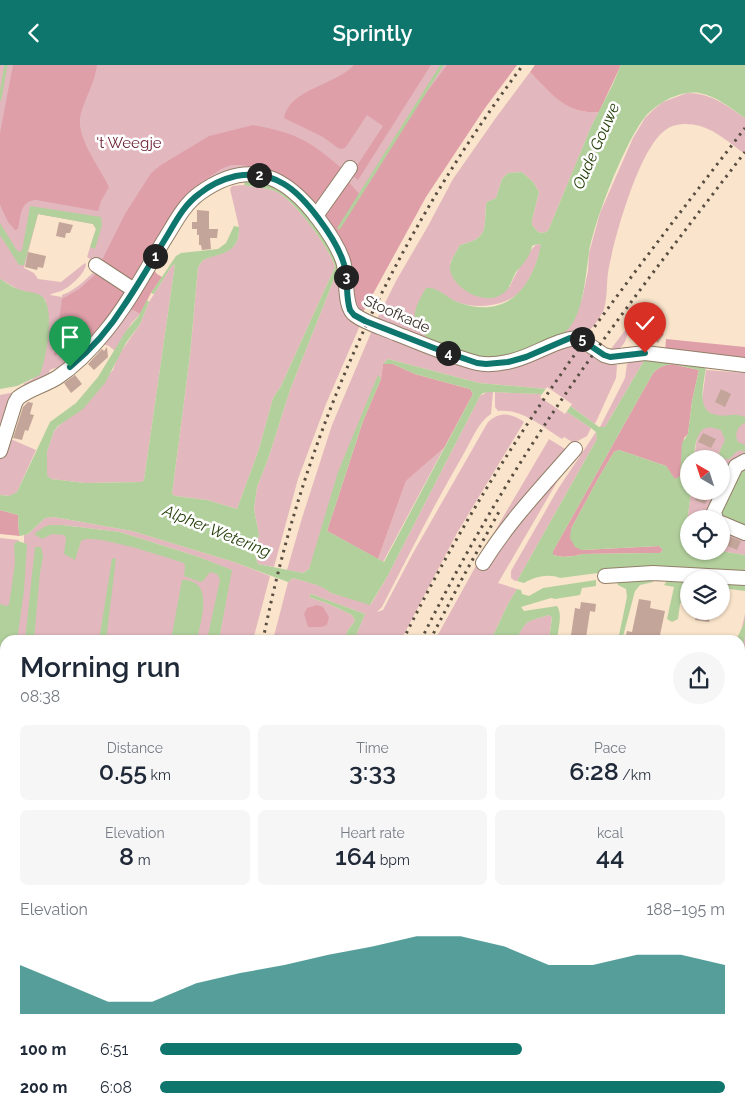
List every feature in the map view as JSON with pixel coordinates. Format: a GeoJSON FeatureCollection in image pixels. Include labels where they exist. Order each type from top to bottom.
{"type":"FeatureCollection","features":[{"type":"Feature","properties":{"kind":"street"},"geometry":{"type":"LineString","coordinates":[[0,451],[14,403],[58,377],[80,359],[106,331],[185,208],[198,194],[218,182],[254,174],[282,182],[294,191],[316,216],[350,168]]}},
{"type":"Feature","properties":{"kind":"street","name":"Stoofkade"},"geometry":{"type":"LineString","coordinates":[[316,216],[343,261],[346,273],[348,305],[354,315],[380,327],[477,363],[508,362],[526,357],[564,340],[579,338],[610,357],[645,353],[745,365]]}},
{"type":"Feature","properties":{"kind":"street"},"geometry":{"type":"LineString","coordinates":[[96,265],[134,290]]}},
{"type":"Feature","properties":{"kind":"street"},"geometry":{"type":"LineString","coordinates":[[483,563],[519,512],[575,449]]}},
{"type":"Feature","properties":{"kind":"street"},"geometry":{"type":"LineString","coordinates":[[715,510],[736,466],[745,461]]}},
{"type":"Feature","properties":{"kind":"street"},"geometry":{"type":"LineString","coordinates":[[730,527],[745,533]]}},
{"type":"Feature","properties":{"kind":"street"},"geometry":{"type":"LineString","coordinates":[[605,576],[652,573],[745,578]]}},
{"type":"Feature","properties":{"kind":"green space","name":"'t Weegje"},"geometry":{"type":"Polygon","coordinates":[[[0,65],[449,65],[365,198],[254,170],[195,188],[104,330],[65,366],[52,369],[49,371],[50,375],[26,386],[23,384],[33,379],[46,301],[40,295],[19,290],[0,279],[0,65]],[[38,214],[24,268],[34,273],[38,279],[61,282],[86,264],[83,272],[69,287],[50,295],[62,297],[62,295],[73,290],[83,282],[101,265],[87,257],[96,229],[93,224],[38,214]]]}},
{"type":"Feature","properties":{"kind":"green space"},"geometry":{"type":"Polygon","coordinates":[[[530,72],[553,95],[568,106],[587,112],[599,112],[548,231],[538,232],[532,225],[539,192],[533,182],[522,172],[508,173],[502,179],[496,198],[487,202],[483,232],[476,239],[460,245],[450,263],[510,287],[534,246],[537,244],[542,245],[526,284],[512,298],[483,306],[461,303],[430,288],[426,288],[415,312],[415,320],[435,343],[377,319],[453,179],[530,72]]]}},
{"type":"Feature","properties":{"kind":"green space"},"geometry":{"type":"Polygon","coordinates":[[[687,93],[711,97],[745,118],[745,154],[718,134],[696,125],[683,124],[674,126],[667,129],[657,138],[638,172],[623,214],[609,267],[604,309],[582,340],[564,334],[582,299],[588,271],[589,253],[600,213],[633,138],[645,118],[654,109],[663,102],[687,93]]]}},
{"type":"Feature","properties":{"kind":"green space"},"geometry":{"type":"Polygon","coordinates":[[[244,185],[275,191],[283,195],[301,213],[319,236],[335,267],[281,386],[273,398],[259,449],[237,509],[207,500],[172,494],[190,355],[198,267],[203,260],[228,251],[236,242],[239,227],[230,189],[232,186],[244,185]]]}},
{"type":"Feature","properties":{"kind":"green space"},"geometry":{"type":"Polygon","coordinates":[[[175,264],[144,480],[142,482],[85,483],[51,479],[47,476],[47,452],[54,431],[113,370],[118,356],[140,324],[149,302],[171,267],[175,264]]]}},
{"type":"Feature","properties":{"kind":"green space"},"geometry":{"type":"Polygon","coordinates":[[[338,269],[361,323],[326,404],[298,479],[274,567],[258,564],[254,551],[259,535],[254,509],[257,487],[290,390],[338,269]]]}},
{"type":"Feature","properties":{"kind":"green space"},"geometry":{"type":"Polygon","coordinates":[[[129,308],[140,314],[131,324],[115,351],[109,346],[99,343],[129,308]]]}},
{"type":"Feature","properties":{"kind":"green space"},"geometry":{"type":"Polygon","coordinates":[[[629,325],[627,335],[621,347],[608,353],[629,325]]]}},
{"type":"Feature","properties":{"kind":"green space"},"geometry":{"type":"Polygon","coordinates":[[[373,328],[427,349],[538,358],[572,345],[603,361],[616,364],[616,378],[595,424],[547,389],[479,383],[388,359],[383,364],[381,379],[378,376],[309,569],[303,573],[287,570],[332,425],[373,328]]]}},
{"type":"Feature","properties":{"kind":"green space"},"geometry":{"type":"Polygon","coordinates":[[[635,358],[645,359],[605,427],[600,427],[625,378],[627,364],[635,358]]]}},
{"type":"Feature","properties":{"kind":"green space"},"geometry":{"type":"Polygon","coordinates":[[[706,370],[745,373],[745,555],[730,552],[730,510],[689,510],[690,500],[730,500],[730,450],[695,450],[706,370]]]}},
{"type":"Feature","properties":{"kind":"green space"},"geometry":{"type":"Polygon","coordinates":[[[26,390],[0,441],[0,395],[26,390]]]}},
{"type":"Feature","properties":{"kind":"green space"},"geometry":{"type":"Polygon","coordinates":[[[487,392],[493,392],[491,414],[482,422],[475,433],[431,512],[382,607],[377,612],[383,610],[413,553],[488,422],[492,418],[506,414],[524,422],[457,533],[404,635],[356,635],[365,614],[311,594],[309,597],[352,615],[355,621],[346,635],[274,635],[288,582],[293,578],[318,585],[331,593],[371,604],[387,577],[480,396],[487,392]]]}},
{"type":"Feature","properties":{"kind":"green space"},"geometry":{"type":"Polygon","coordinates":[[[495,392],[540,394],[591,428],[587,436],[574,443],[564,437],[562,439],[523,415],[515,412],[498,411],[495,407],[495,392]]]}},
{"type":"Feature","properties":{"kind":"green space"},"geometry":{"type":"Polygon","coordinates":[[[596,432],[597,439],[517,581],[515,581],[511,578],[511,571],[558,489],[596,432]]]}},
{"type":"Feature","properties":{"kind":"green space"},"geometry":{"type":"Polygon","coordinates":[[[6,437],[36,450],[17,492],[10,496],[0,495],[0,459],[6,437]]]}},
{"type":"Feature","properties":{"kind":"green space"},"geometry":{"type":"Polygon","coordinates":[[[549,439],[570,452],[571,458],[498,583],[517,589],[493,635],[438,635],[499,524],[549,439]]]}},
{"type":"Feature","properties":{"kind":"green space"},"geometry":{"type":"Polygon","coordinates":[[[444,448],[383,562],[378,559],[406,481],[444,448]]]}},
{"type":"Feature","properties":{"kind":"green space"},"geometry":{"type":"Polygon","coordinates":[[[54,517],[132,531],[234,562],[270,576],[254,635],[220,635],[231,570],[199,557],[120,532],[62,525],[44,527],[116,535],[224,568],[211,635],[0,635],[0,538],[19,540],[18,542],[24,543],[24,535],[28,534],[45,518],[54,517]]]}},
{"type":"Feature","properties":{"kind":"green space"},"geometry":{"type":"Polygon","coordinates":[[[745,614],[745,635],[740,635],[745,614]]]}},
{"type":"Feature","properties":{"kind":"green space"},"geometry":{"type":"Polygon","coordinates":[[[549,615],[552,616],[550,635],[519,635],[525,624],[549,615]]]}},
{"type":"Feature","properties":{"kind":"shaded area"},"geometry":{"type":"Polygon","coordinates":[[[13,65],[97,65],[81,113],[80,122],[84,141],[109,187],[98,211],[36,200],[24,206],[18,229],[15,230],[8,222],[0,205],[0,133],[13,65]]]}},
{"type":"Feature","properties":{"kind":"shaded area"},"geometry":{"type":"Polygon","coordinates":[[[354,65],[431,65],[358,180],[352,175],[348,181],[360,195],[418,104],[447,65],[517,65],[485,108],[426,197],[362,314],[355,310],[322,219],[383,126],[367,115],[346,147],[342,149],[323,137],[284,118],[288,108],[295,100],[314,88],[336,78],[354,65]]]}},
{"type":"Feature","properties":{"kind":"shaded area"},"geometry":{"type":"Polygon","coordinates":[[[535,65],[621,65],[599,112],[587,112],[568,106],[552,95],[530,72],[535,65]]]}},
{"type":"Feature","properties":{"kind":"shaded area"},"geometry":{"type":"Polygon","coordinates":[[[253,125],[293,135],[322,152],[344,170],[317,208],[260,169],[242,165],[231,165],[221,169],[199,184],[187,197],[132,284],[101,262],[125,214],[151,173],[209,136],[253,125]]]}},
{"type":"Feature","properties":{"kind":"shaded area"},"geometry":{"type":"Polygon","coordinates":[[[152,268],[162,277],[140,314],[129,308],[152,268]]]}},
{"type":"Feature","properties":{"kind":"shaded area"},"geometry":{"type":"Polygon","coordinates":[[[96,274],[100,274],[127,293],[101,329],[85,347],[70,355],[67,350],[54,356],[62,299],[79,289],[96,274]]]}},
{"type":"Feature","properties":{"kind":"shaded area"},"geometry":{"type":"Polygon","coordinates":[[[666,339],[745,347],[745,361],[665,352],[666,339]]]}},
{"type":"Feature","properties":{"kind":"shaded area"},"geometry":{"type":"Polygon","coordinates":[[[383,364],[393,364],[415,374],[470,389],[473,394],[444,448],[406,481],[378,559],[327,531],[363,421],[381,379],[383,364]]]}},
{"type":"Feature","properties":{"kind":"shaded area"},"geometry":{"type":"Polygon","coordinates":[[[672,364],[699,370],[692,401],[688,434],[684,438],[683,450],[680,450],[680,476],[675,480],[666,466],[619,450],[614,452],[571,529],[582,550],[659,546],[663,550],[660,553],[582,554],[568,557],[553,555],[553,551],[653,373],[666,365],[672,364]]]}},
{"type":"Feature","properties":{"kind":"shaded area"},"geometry":{"type":"Polygon","coordinates":[[[0,510],[18,515],[20,536],[0,534],[0,510]]]}},
{"type":"Feature","properties":{"kind":"shaded area"},"geometry":{"type":"Polygon","coordinates":[[[317,605],[323,607],[329,617],[327,625],[308,627],[304,614],[307,608],[317,605]]]}},
{"type":"Feature","properties":{"kind":"water","name":"Oude Gouwe"},"geometry":{"type":"Polygon","coordinates":[[[621,65],[745,65],[745,118],[729,106],[699,93],[684,94],[662,102],[645,117],[629,144],[611,182],[597,222],[579,308],[570,327],[558,338],[547,345],[533,350],[489,359],[468,355],[431,341],[420,330],[415,320],[416,307],[426,288],[438,290],[457,302],[474,307],[490,307],[514,297],[523,287],[537,261],[541,245],[532,246],[528,257],[516,272],[507,290],[495,297],[480,297],[464,290],[453,277],[450,270],[452,260],[460,245],[476,239],[483,232],[487,202],[496,198],[502,179],[508,173],[522,172],[533,182],[539,192],[532,225],[538,232],[548,231],[591,127],[621,65]]]}},
{"type":"Feature","properties":{"kind":"water","name":"Alpher Wetering"},"geometry":{"type":"Polygon","coordinates":[[[245,181],[272,185],[293,199],[322,233],[335,258],[338,269],[290,390],[257,487],[254,509],[259,535],[254,551],[258,564],[303,573],[309,569],[338,472],[378,375],[381,379],[363,421],[327,531],[384,562],[473,394],[470,389],[415,374],[393,364],[383,364],[388,359],[479,383],[547,389],[599,427],[605,427],[645,359],[706,366],[703,387],[705,408],[710,413],[717,415],[745,417],[745,423],[738,429],[736,436],[738,442],[745,445],[745,452],[740,450],[730,458],[730,450],[720,450],[725,440],[721,430],[710,427],[703,429],[698,436],[695,450],[682,450],[682,443],[688,434],[692,401],[699,370],[672,364],[657,369],[553,551],[553,555],[568,557],[582,554],[660,553],[663,550],[659,546],[582,550],[575,547],[570,538],[571,529],[598,479],[614,452],[619,450],[666,466],[675,479],[680,476],[680,500],[690,500],[689,510],[680,510],[680,560],[730,560],[730,552],[745,555],[745,575],[730,575],[730,570],[680,570],[680,573],[613,571],[560,578],[542,576],[524,583],[517,581],[597,439],[596,432],[591,428],[540,394],[490,392],[483,393],[480,396],[387,577],[370,605],[331,593],[323,587],[293,578],[288,582],[234,562],[132,531],[54,517],[45,518],[28,534],[20,536],[18,515],[0,510],[0,495],[9,496],[17,492],[50,422],[76,403],[98,377],[126,331],[138,317],[147,300],[149,302],[140,324],[126,343],[105,383],[83,409],[58,426],[54,431],[47,452],[47,475],[51,479],[85,483],[142,482],[144,480],[175,264],[171,267],[154,294],[151,293],[176,256],[181,253],[218,249],[226,243],[234,226],[239,227],[236,243],[233,247],[222,254],[203,260],[198,267],[190,355],[172,494],[207,500],[237,509],[259,449],[273,398],[281,386],[335,267],[319,236],[301,213],[283,195],[275,191],[244,185],[245,181]]]}},
{"type":"Feature","properties":{"kind":"water"},"geometry":{"type":"Polygon","coordinates":[[[30,206],[101,217],[102,225],[95,249],[90,247],[96,229],[93,224],[38,214],[24,265],[19,265],[0,235],[0,223],[16,249],[19,252],[22,251],[30,206]]]}},
{"type":"Feature","properties":{"kind":"water"},"geometry":{"type":"Polygon","coordinates":[[[0,279],[18,289],[36,293],[45,300],[48,309],[49,333],[40,375],[17,386],[0,389],[0,279]]]}},
{"type":"Feature","properties":{"kind":"water"},"geometry":{"type":"Polygon","coordinates":[[[745,470],[745,525],[730,520],[730,510],[722,510],[724,505],[730,500],[732,488],[740,473],[745,470]]]}},
{"type":"Feature","properties":{"kind":"water"},"geometry":{"type":"Polygon","coordinates":[[[62,525],[120,532],[199,557],[232,570],[220,635],[208,635],[220,580],[217,574],[210,572],[200,582],[184,576],[184,563],[99,540],[88,539],[81,541],[75,560],[64,554],[66,538],[64,535],[52,534],[42,539],[34,534],[44,527],[62,525]]]}},
{"type":"Feature","properties":{"kind":"water"},"geometry":{"type":"Polygon","coordinates":[[[18,541],[27,544],[24,591],[18,635],[0,635],[0,604],[9,605],[15,563],[14,544],[18,541]]]}},
{"type":"Feature","properties":{"kind":"water"},"geometry":{"type":"Polygon","coordinates":[[[35,547],[41,547],[43,557],[34,635],[26,635],[35,547]]]}},
{"type":"Feature","properties":{"kind":"water"},"geometry":{"type":"Polygon","coordinates":[[[112,559],[116,559],[107,635],[100,635],[112,559]]]}},
{"type":"Feature","properties":{"kind":"water"},"geometry":{"type":"Polygon","coordinates":[[[653,577],[653,582],[640,585],[635,591],[623,635],[619,635],[627,597],[626,589],[618,585],[617,582],[653,577]]]}},
{"type":"Feature","properties":{"kind":"water"},"geometry":{"type":"Polygon","coordinates":[[[669,578],[680,579],[678,619],[672,622],[667,619],[674,587],[664,585],[669,578]]]}},
{"type":"Feature","properties":{"kind":"water"},"geometry":{"type":"Polygon","coordinates":[[[182,580],[192,582],[199,586],[202,594],[203,612],[198,635],[172,635],[182,580]]]}},
{"type":"Feature","properties":{"kind":"water"},"geometry":{"type":"Polygon","coordinates":[[[596,580],[596,586],[582,588],[580,595],[551,598],[521,607],[524,611],[557,606],[560,618],[558,635],[550,635],[552,617],[549,615],[528,622],[519,635],[493,635],[517,589],[521,590],[522,594],[529,596],[543,588],[596,580]]]}},
{"type":"Feature","properties":{"kind":"water"},"geometry":{"type":"Polygon","coordinates":[[[730,582],[745,583],[745,591],[730,589],[730,582]]]}},
{"type":"Feature","properties":{"kind":"water"},"geometry":{"type":"Polygon","coordinates":[[[311,594],[365,614],[356,635],[346,635],[355,621],[352,615],[309,597],[311,594]]]}},
{"type":"Feature","properties":{"kind":"water"},"geometry":{"type":"Polygon","coordinates":[[[745,617],[745,635],[738,635],[745,617]]]}},
{"type":"Feature","properties":{"kind":"pier"},"geometry":{"type":"Polygon","coordinates":[[[547,387],[572,404],[565,414],[540,397],[547,387]]]}},
{"type":"Feature","properties":{"kind":"building"},"geometry":{"type":"Polygon","coordinates":[[[197,210],[209,211],[209,229],[218,229],[217,238],[210,238],[211,249],[202,250],[201,245],[199,245],[197,229],[192,229],[192,222],[197,222],[197,210]]]}},
{"type":"Feature","properties":{"kind":"building"},"geometry":{"type":"Polygon","coordinates":[[[59,222],[73,225],[70,233],[66,233],[65,238],[56,236],[59,222]]]}},
{"type":"Feature","properties":{"kind":"building"},"geometry":{"type":"Polygon","coordinates":[[[28,252],[46,256],[43,268],[38,267],[37,270],[25,267],[28,252]]]}},
{"type":"Feature","properties":{"kind":"building"},"geometry":{"type":"Polygon","coordinates":[[[647,322],[664,334],[658,343],[641,331],[647,322]]]}},
{"type":"Feature","properties":{"kind":"building"},"geometry":{"type":"Polygon","coordinates":[[[107,347],[108,357],[94,370],[88,364],[102,349],[104,351],[107,347]]]}},
{"type":"Feature","properties":{"kind":"building"},"geometry":{"type":"Polygon","coordinates":[[[75,375],[82,384],[71,393],[64,383],[75,375]]]}},
{"type":"Feature","properties":{"kind":"building"},"geometry":{"type":"Polygon","coordinates":[[[721,389],[731,394],[725,407],[715,402],[721,389]]]}},
{"type":"Feature","properties":{"kind":"building"},"geometry":{"type":"Polygon","coordinates":[[[28,402],[33,403],[30,414],[34,415],[28,431],[25,430],[22,440],[13,438],[23,407],[28,402]]]}},
{"type":"Feature","properties":{"kind":"building"},"geometry":{"type":"Polygon","coordinates":[[[703,433],[716,439],[711,448],[698,442],[703,433]]]}},
{"type":"Feature","properties":{"kind":"building"},"geometry":{"type":"Polygon","coordinates":[[[695,500],[707,500],[705,504],[695,500]]]}},
{"type":"Feature","properties":{"kind":"building"},"geometry":{"type":"Polygon","coordinates":[[[730,537],[741,541],[737,550],[730,547],[730,537]]]}},
{"type":"Feature","properties":{"kind":"building"},"geometry":{"type":"Polygon","coordinates":[[[639,599],[651,601],[650,608],[665,611],[660,635],[626,635],[627,631],[632,632],[639,599]]]}},
{"type":"Feature","properties":{"kind":"building"},"geometry":{"type":"Polygon","coordinates":[[[581,602],[596,604],[595,612],[590,611],[586,635],[571,635],[575,608],[580,609],[581,602]]]}},
{"type":"Feature","properties":{"kind":"waterway"},"geometry":{"type":"LineString","coordinates":[[0,99],[6,65]]}},
{"type":"Feature","properties":{"kind":"waterway"},"geometry":{"type":"LineString","coordinates":[[339,228],[442,65]]}},
{"type":"Feature","properties":{"kind":"railway"},"geometry":{"type":"LineString","coordinates":[[264,635],[281,562],[303,485],[330,411],[360,338],[395,267],[434,198],[477,131],[523,65]]}},
{"type":"Feature","properties":{"kind":"railway"},"geometry":{"type":"LineString","coordinates":[[406,635],[466,523],[536,411],[612,303],[745,128]]}},
{"type":"Feature","properties":{"kind":"railway"},"geometry":{"type":"LineString","coordinates":[[424,635],[485,522],[519,464],[556,408],[625,310],[745,152]]}},
{"type":"Feature","properties":{"kind":"railway"},"geometry":{"type":"LineString","coordinates":[[433,635],[500,510]]}},
{"type":"Feature","properties":{"kind":"route"},"geometry":{"type":"LineString","coordinates":[[70,367],[106,331],[124,306],[179,217],[192,200],[198,194],[218,182],[233,177],[254,174],[282,182],[310,207],[324,226],[343,261],[350,310],[354,315],[365,321],[477,363],[508,362],[526,357],[570,338],[579,338],[610,357],[645,353]]}}]}
